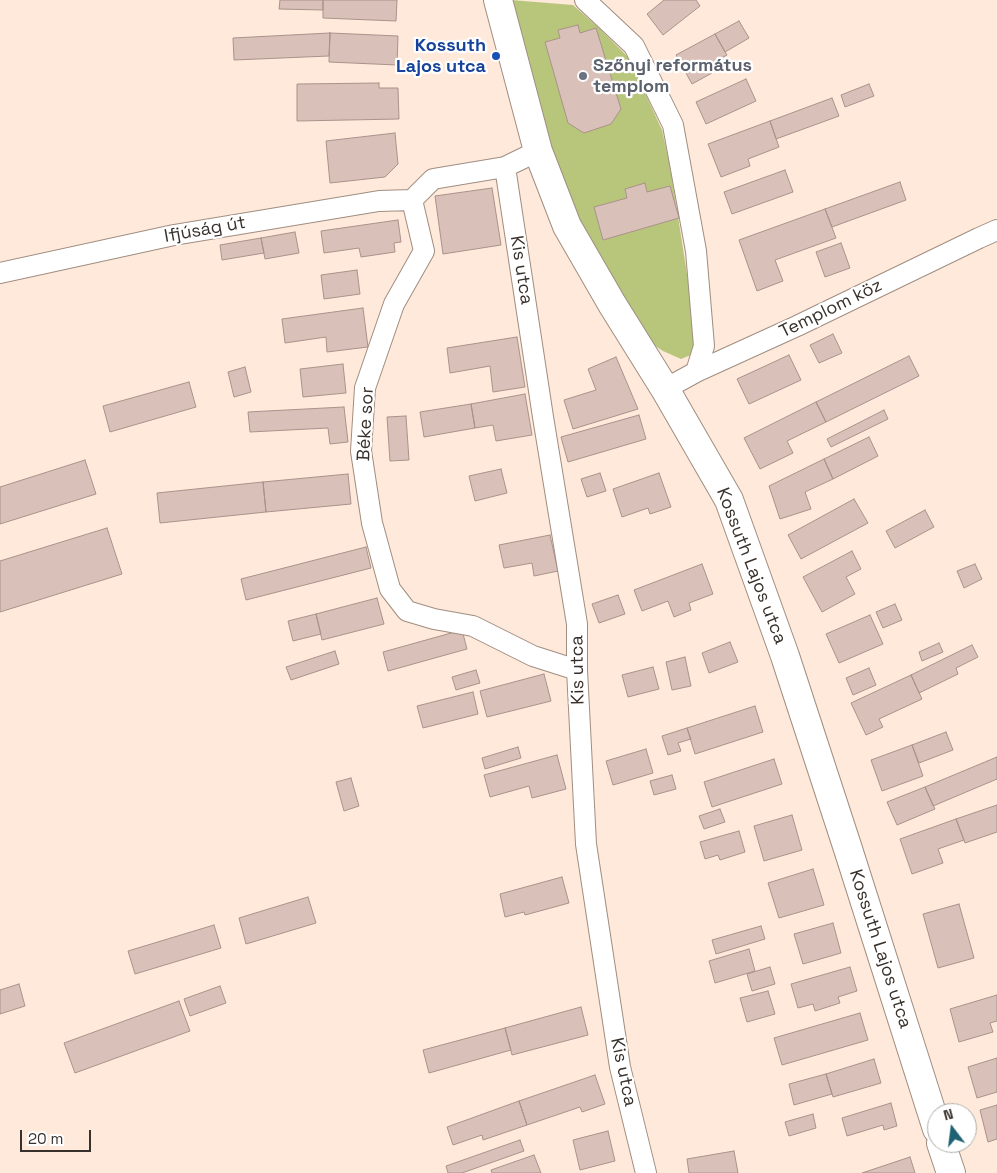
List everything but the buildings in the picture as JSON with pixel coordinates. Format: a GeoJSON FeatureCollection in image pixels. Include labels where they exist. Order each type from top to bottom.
{"type":"FeatureCollection","features":[{"type":"Feature","properties":{"kind":"street","name":"Kossuth Lajos utca"},"geometry":{"type":"LineString","coordinates":[[498,0],[538,151],[567,226],[729,500],[785,656],[929,1103]]}},
{"type":"Feature","properties":{"kind":"street"},"geometry":{"type":"LineString","coordinates":[[585,0],[634,46],[673,125],[696,251],[704,346],[696,372]]}},
{"type":"Feature","properties":{"kind":"street"},"geometry":{"type":"LineString","coordinates":[[412,200],[433,179],[505,167],[538,151]]}},
{"type":"Feature","properties":{"kind":"street","name":"Kis utca"},"geometry":{"type":"LineString","coordinates":[[505,167],[577,624],[577,670],[586,844],[620,1067],[646,1173]]}},
{"type":"Feature","properties":{"kind":"street","name":"Ifjúság út"},"geometry":{"type":"LineString","coordinates":[[0,273],[174,235],[379,201],[412,200]]}},
{"type":"Feature","properties":{"kind":"street","name":"Béke sor"},"geometry":{"type":"LineString","coordinates":[[412,200],[424,251],[394,304],[366,388],[361,451],[372,523],[390,589],[407,611],[434,619],[473,626],[533,656],[577,670]]}},
{"type":"Feature","properties":{"kind":"street","name":"Templom köz"},"geometry":{"type":"LineString","coordinates":[[665,389],[696,372],[997,230]]}},
{"type":"Feature","properties":{"kind":"street"},"geometry":{"type":"LineString","coordinates":[[944,1153],[951,1173]]}},
{"type":"Feature","properties":{"kind":"green space"},"geometry":{"type":"Polygon","coordinates":[[[511,0],[573,5],[629,58],[662,130],[670,166],[693,312],[695,338],[691,355],[681,359],[663,351],[648,341],[576,224],[547,150],[511,0]]]}},
{"type":"Feature","properties":{"kind":"place","name":"Kossuth Lajos utca"},"geometry":{"type":"Point","coordinates":[496,56]}},
{"type":"Feature","properties":{"kind":"place","name":"Szőnyi református templom"},"geometry":{"type":"Point","coordinates":[583,76]}}]}
